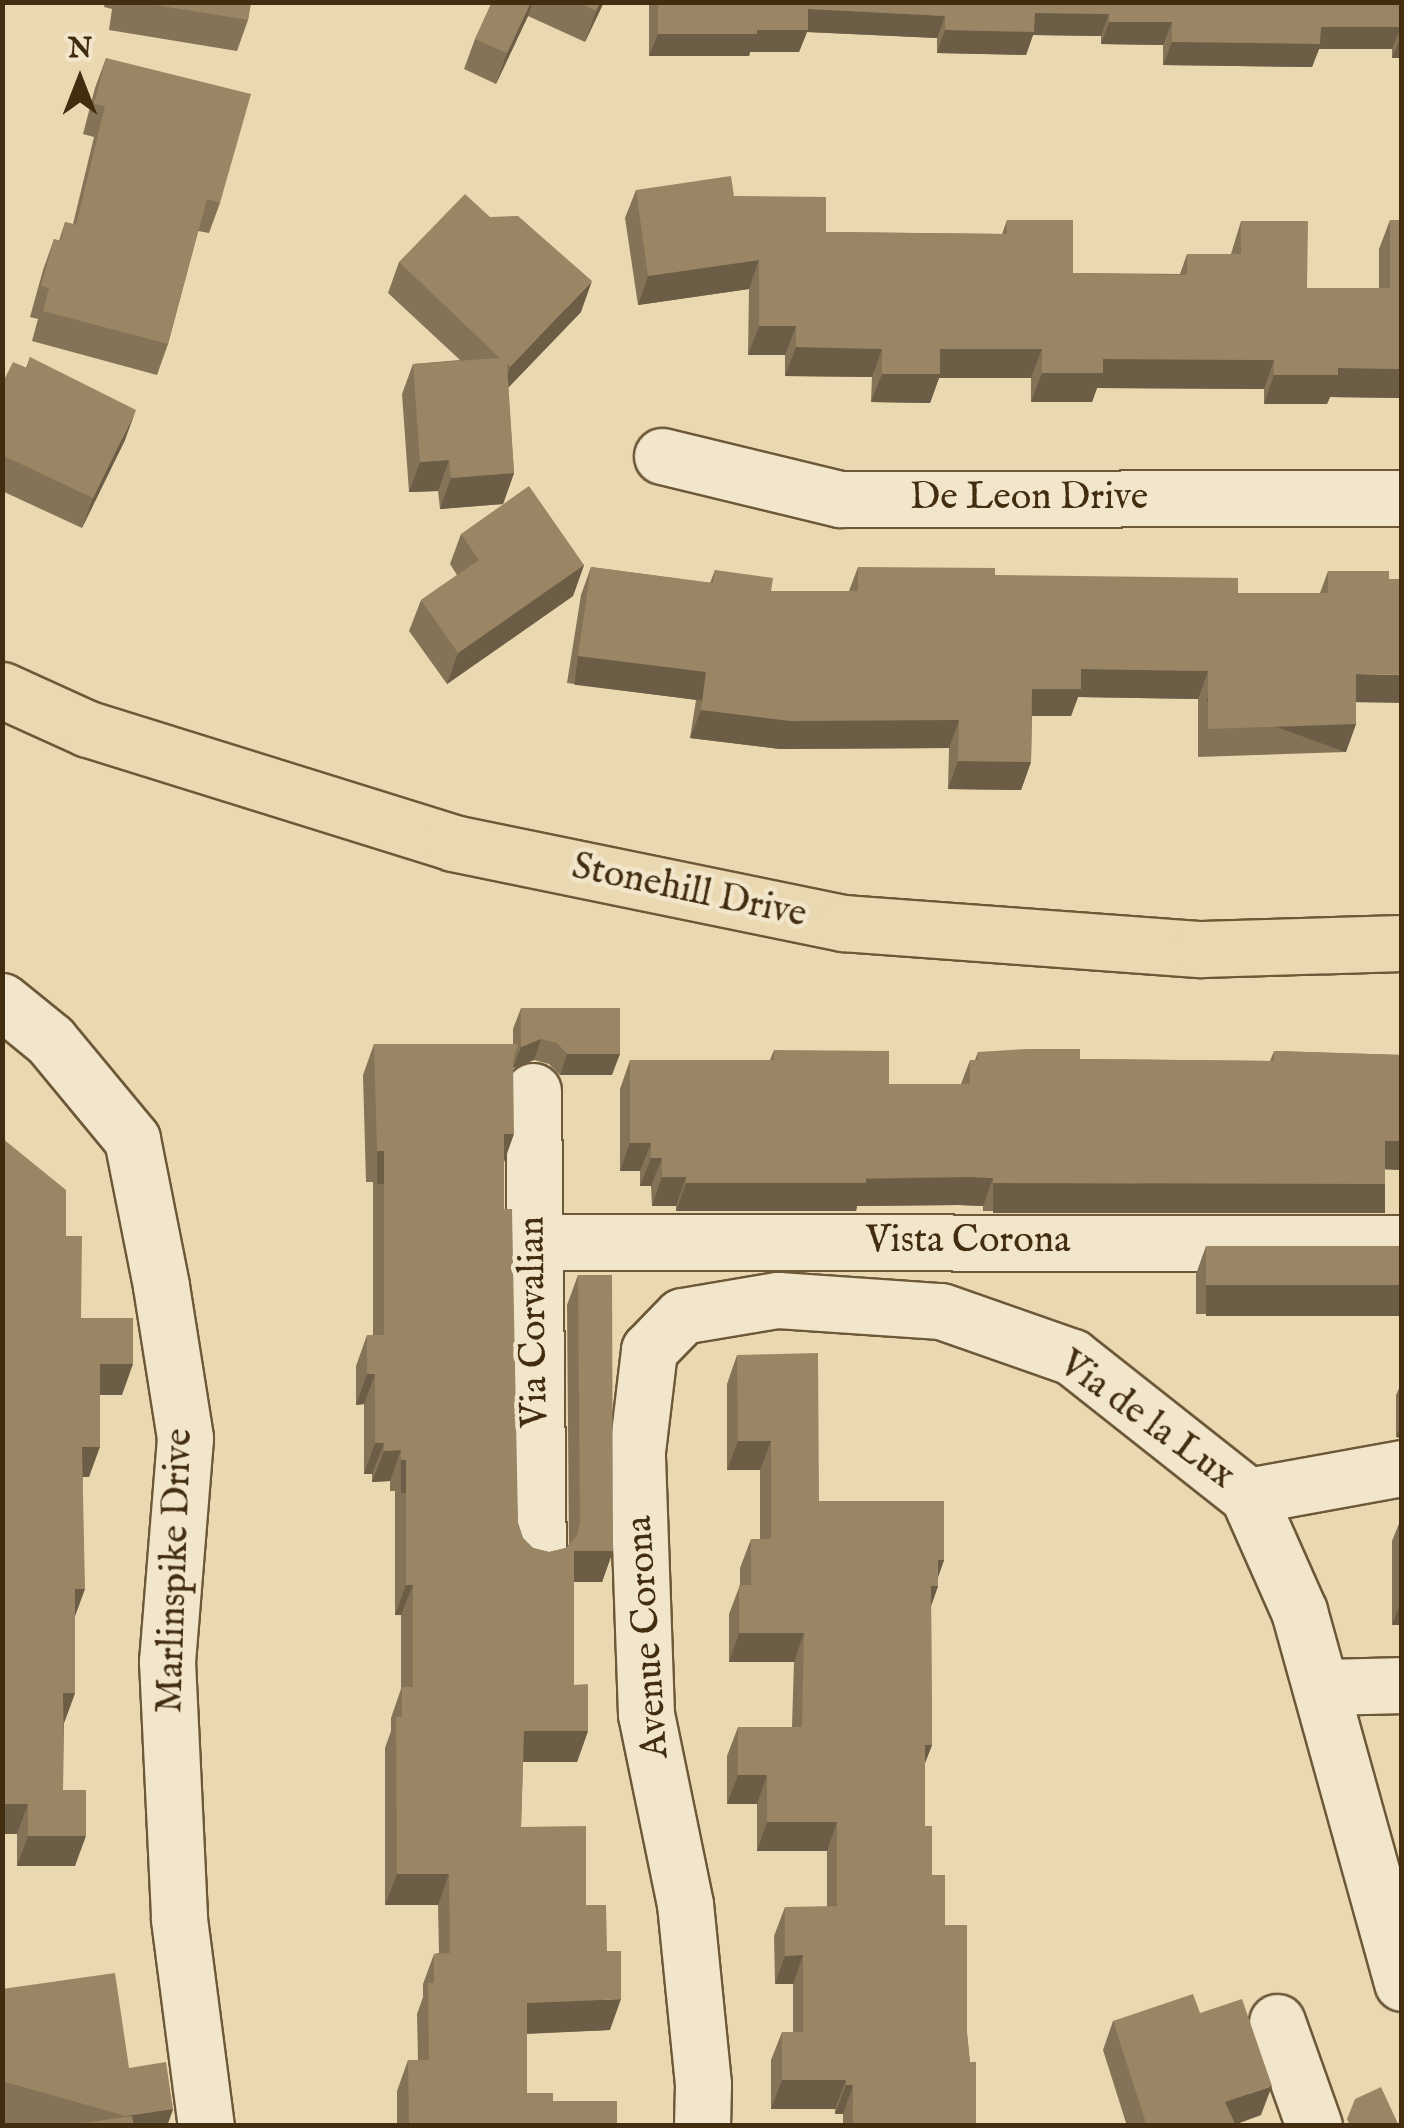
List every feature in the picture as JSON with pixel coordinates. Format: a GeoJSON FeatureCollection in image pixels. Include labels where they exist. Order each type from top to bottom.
{"type":"FeatureCollection","features":[{"type":"Feature","properties":{"kind":"main road","name":"Stonehill Drive"},"geometry":{"type":"LineString","coordinates":[[2,690],[88,729],[452,843],[843,924],[1201,949],[1402,944]]}},
{"type":"Feature","properties":{"kind":"street","name":"De Leon Drive"},"geometry":{"type":"LineString","coordinates":[[662,456],[840,499],[1402,498]]}},
{"type":"Feature","properties":{"kind":"street","name":"Marlinspike Drive"},"geometry":{"type":"LineString","coordinates":[[2,1001],[50,1040],[132,1139],[161,1286],[184,1438],[168,1661],[179,1919],[206,2126]]}},
{"type":"Feature","properties":{"kind":"street","name":"Via Corvalian"},"geometry":{"type":"LineString","coordinates":[[534,1091],[538,1552]]}},
{"type":"Feature","properties":{"kind":"street","name":"Vista Corona"},"geometry":{"type":"LineString","coordinates":[[534,1242],[1402,1243]]}},
{"type":"Feature","properties":{"kind":"street"},"geometry":{"type":"LineString","coordinates":[[778,1242],[778,1300]]}},
{"type":"Feature","properties":{"kind":"street","name":"Via de la Lux"},"geometry":{"type":"LineString","coordinates":[[778,1300],[941,1311],[1072,1357],[1248,1496],[1299,1611],[1402,1983]]}},
{"type":"Feature","properties":{"kind":"street","name":"Avenue Corona"},"geometry":{"type":"LineString","coordinates":[[702,2126],[703,2084],[685,1904],[646,1714],[637,1451],[649,1350],[682,1316],[778,1300]]}},
{"type":"Feature","properties":{"kind":"street"},"geometry":{"type":"LineString","coordinates":[[1248,1496],[1402,1468]]}},
{"type":"Feature","properties":{"kind":"street"},"geometry":{"type":"LineString","coordinates":[[1322,1686],[1402,1684]]}},
{"type":"Feature","properties":{"kind":"street"},"geometry":{"type":"LineString","coordinates":[[1276,2022],[1314,2126]]}},
{"type":"Feature","properties":{"kind":"building"},"geometry":{"type":"Polygon","coordinates":[[[137,2],[251,2],[248,20],[137,2]]]}},
{"type":"Feature","properties":{"kind":"building"},"geometry":{"type":"Polygon","coordinates":[[[492,2],[531,2],[507,53],[475,39],[492,2]]]}},
{"type":"Feature","properties":{"kind":"building"},"geometry":{"type":"Polygon","coordinates":[[[577,2],[600,2],[596,11],[577,2]]]}},
{"type":"Feature","properties":{"kind":"building"},"geometry":{"type":"Polygon","coordinates":[[[658,2],[1402,2],[1402,36],[1401,27],[1321,27],[1320,44],[1172,42],[1172,22],[1109,22],[1109,14],[1035,13],[1034,32],[945,30],[945,16],[808,9],[808,30],[658,34],[658,2]]]}},
{"type":"Feature","properties":{"kind":"building"},"geometry":{"type":"Polygon","coordinates":[[[106,58],[251,94],[220,203],[207,199],[168,344],[43,311],[49,288],[41,286],[54,239],[61,241],[65,222],[76,225],[105,106],[94,104],[106,58]]]}},
{"type":"Feature","properties":{"kind":"building"},"geometry":{"type":"Polygon","coordinates":[[[731,176],[734,196],[826,197],[826,232],[1007,234],[1007,220],[1073,220],[1073,273],[1187,275],[1187,254],[1241,254],[1241,221],[1308,221],[1307,288],[1390,288],[1390,220],[1402,220],[1402,369],[1338,368],[1338,375],[1274,375],[1274,360],[1103,359],[1103,373],[1042,373],[1042,349],[940,349],[940,374],[882,374],[882,349],[796,347],[796,326],[759,326],[759,260],[648,276],[636,190],[731,176]]]}},
{"type":"Feature","properties":{"kind":"building"},"geometry":{"type":"Polygon","coordinates":[[[465,194],[490,217],[518,216],[592,281],[510,367],[507,363],[514,473],[451,478],[449,460],[420,462],[413,364],[500,358],[399,262],[465,194]]]}},
{"type":"Feature","properties":{"kind":"building"},"geometry":{"type":"Polygon","coordinates":[[[30,357],[136,410],[93,498],[2,455],[2,379],[13,362],[27,368],[30,357]]]}},
{"type":"Feature","properties":{"kind":"building"},"geometry":{"type":"Polygon","coordinates":[[[529,486],[584,565],[458,653],[421,600],[479,560],[461,534],[529,486]]]}},
{"type":"Feature","properties":{"kind":"building"},"geometry":{"type":"Polygon","coordinates":[[[591,567],[713,583],[715,570],[773,578],[771,591],[858,591],[858,567],[995,568],[995,575],[1238,578],[1238,593],[1328,593],[1328,571],[1389,571],[1389,579],[1402,579],[1402,675],[1356,674],[1356,724],[1208,729],[1208,671],[1081,669],[1081,689],[1032,689],[1031,762],[958,761],[959,720],[790,721],[701,710],[706,672],[578,656],[591,567]]]}},
{"type":"Feature","properties":{"kind":"building"},"geometry":{"type":"Polygon","coordinates":[[[521,1008],[620,1008],[620,1054],[567,1054],[557,1043],[541,1039],[521,1047],[521,1008]]]}},
{"type":"Feature","properties":{"kind":"building"},"geometry":{"type":"Polygon","coordinates":[[[374,1044],[518,1044],[513,1061],[514,1134],[504,1134],[504,1209],[512,1209],[518,1523],[523,1538],[533,1548],[549,1552],[566,1548],[577,1536],[578,1275],[612,1275],[613,1551],[574,1551],[574,1685],[588,1684],[588,1731],[524,1731],[521,1827],[586,1826],[586,1905],[606,1905],[607,1951],[621,1951],[621,1999],[527,2003],[527,2093],[553,2093],[553,2101],[617,2101],[617,2126],[409,2126],[408,2060],[429,2060],[428,1983],[434,1983],[434,1954],[450,1953],[449,1874],[397,1874],[396,1717],[402,1717],[402,1687],[413,1687],[413,1585],[406,1585],[406,1460],[401,1460],[401,1450],[384,1451],[384,1443],[375,1443],[375,1374],[367,1374],[367,1335],[384,1335],[384,1151],[377,1151],[374,1044]]]}},
{"type":"Feature","properties":{"kind":"building"},"geometry":{"type":"Polygon","coordinates":[[[1080,1049],[1080,1059],[1274,1061],[1274,1051],[1402,1055],[1402,1141],[1385,1141],[1385,1184],[993,1183],[993,1178],[969,1177],[866,1178],[866,1183],[686,1183],[686,1177],[662,1177],[662,1158],[651,1158],[651,1143],[630,1143],[630,1060],[774,1060],[774,1050],[889,1051],[889,1084],[970,1084],[970,1060],[978,1060],[978,1052],[1080,1049]]]}},
{"type":"Feature","properties":{"kind":"building"},"geometry":{"type":"Polygon","coordinates":[[[2,1138],[66,1190],[66,1236],[82,1236],[81,1318],[133,1318],[133,1364],[100,1364],[100,1447],[82,1447],[85,1589],[75,1589],[75,1693],[63,1693],[63,1790],[86,1790],[86,1836],[28,1836],[28,1804],[2,1804],[2,1138]]]}},
{"type":"Feature","properties":{"kind":"building"},"geometry":{"type":"Polygon","coordinates":[[[1206,1246],[1402,1246],[1402,1285],[1206,1285],[1206,1246]]]}},
{"type":"Feature","properties":{"kind":"building"},"geometry":{"type":"Polygon","coordinates":[[[818,1353],[819,1501],[944,1501],[944,1560],[938,1560],[938,1586],[931,1586],[932,1745],[925,1745],[925,1826],[932,1826],[932,1875],[945,1875],[945,1925],[967,1925],[967,2033],[970,2062],[976,2062],[976,2126],[853,2126],[853,2085],[846,2085],[846,2080],[782,2080],[782,2032],[803,2032],[803,1955],[785,1956],[785,1907],[837,1906],[837,1822],[767,1822],[767,1775],[738,1775],[738,1727],[802,1727],[804,1633],[739,1633],[739,1585],[751,1585],[751,1539],[771,1539],[771,1441],[738,1441],[737,1355],[818,1353]]]}},
{"type":"Feature","properties":{"kind":"building"},"geometry":{"type":"Polygon","coordinates":[[[115,1973],[129,2068],[166,2062],[173,2109],[126,2116],[2,2081],[2,1989],[115,1973]]]}},
{"type":"Feature","properties":{"kind":"building"},"geometry":{"type":"Polygon","coordinates":[[[1193,1994],[1200,2013],[1242,1999],[1272,2086],[1225,2102],[1236,2126],[1147,2126],[1113,2021],[1193,1994]]]}},
{"type":"Feature","properties":{"kind":"building"},"geometry":{"type":"Polygon","coordinates":[[[1381,2087],[1399,2126],[1350,2126],[1347,2119],[1355,2099],[1381,2087]]]}},
{"type":"Feature","properties":{"kind":"building"},"geometry":{"type":"Polygon","coordinates":[[[132,2116],[134,2126],[62,2126],[132,2116]]]}}]}
